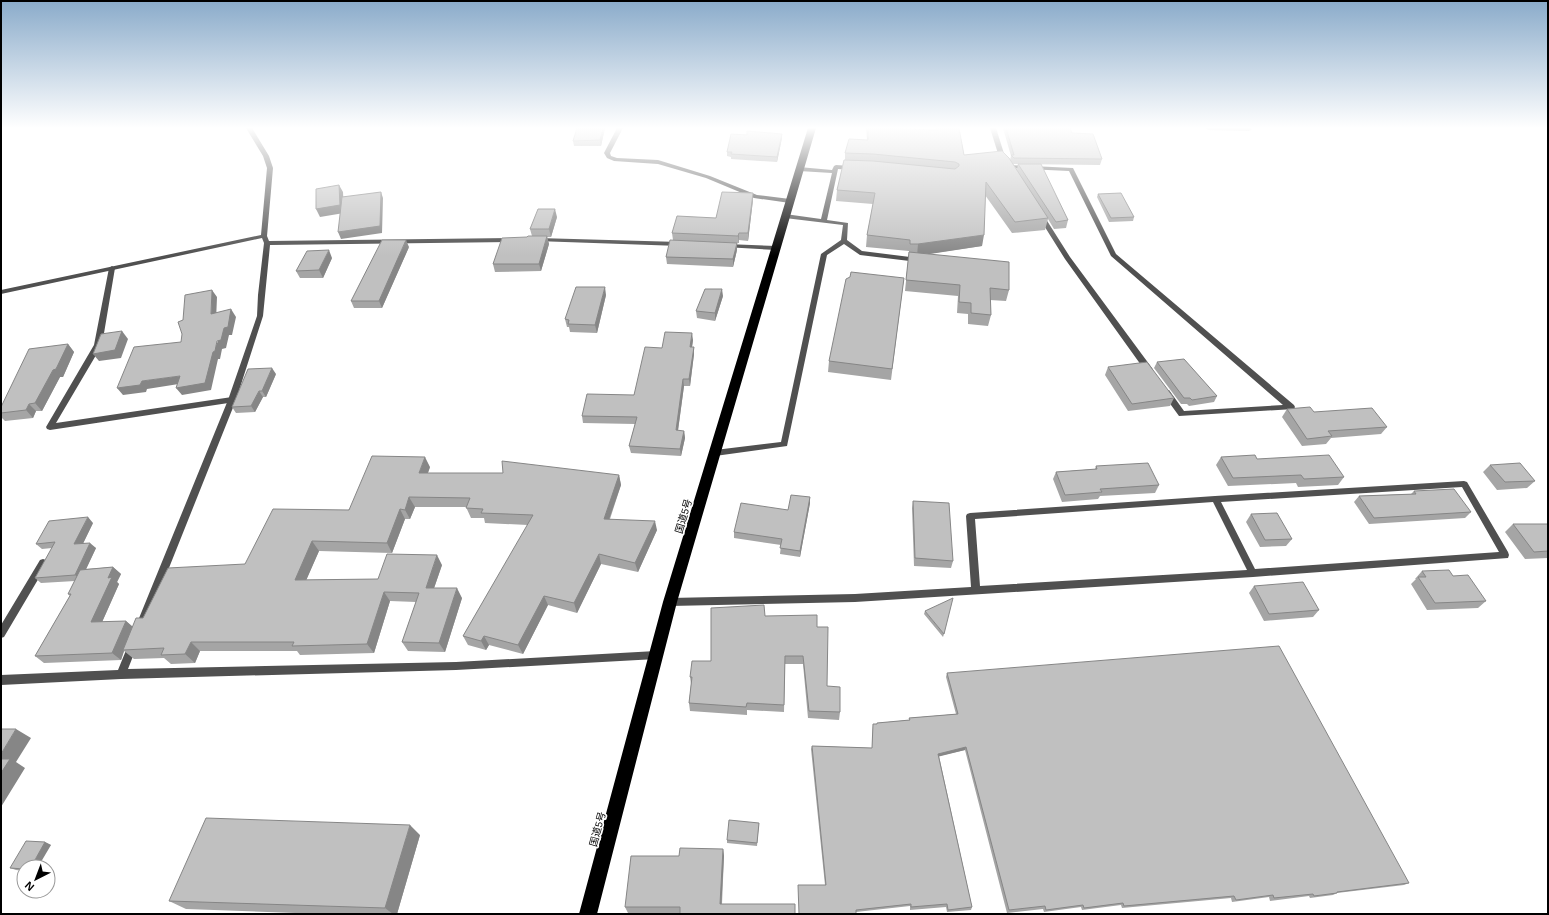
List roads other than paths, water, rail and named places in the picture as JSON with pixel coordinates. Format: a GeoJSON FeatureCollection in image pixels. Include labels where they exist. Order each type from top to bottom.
{"type":"FeatureCollection","features":[{"type":"Feature","properties":{"kind":"highway","name":"国道5号"},"geometry":{"type":"LineString","coordinates":[[588,914],[670,602],[799,171]]}},
{"type":"Feature","properties":{"kind":"street"},"geometry":{"type":"LineString","coordinates":[[122,674],[232,400],[260,316],[270,171]]}},
{"type":"Feature","properties":{"kind":"street"},"geometry":{"type":"LineString","coordinates":[[688,171],[708,177],[756,197],[790,201]]}},
{"type":"Feature","properties":{"kind":"street"},"geometry":{"type":"LineString","coordinates":[[823,171],[834,172],[824,221]]}},
{"type":"Feature","properties":{"kind":"street"},"geometry":{"type":"LineString","coordinates":[[1072,171],[1113,255],[1291,407],[1182,414],[1159,383]]}},
{"type":"Feature","properties":{"kind":"street"},"geometry":{"type":"LineString","coordinates":[[1038,213],[1067,258],[1154,377]]}},
{"type":"Feature","properties":{"kind":"street"},"geometry":{"type":"LineString","coordinates":[[785,216],[846,224],[844,241]]}},
{"type":"Feature","properties":{"kind":"street"},"geometry":{"type":"LineString","coordinates":[[1,292],[112,268],[265,239],[516,240]]}},
{"type":"Feature","properties":{"kind":"street"},"geometry":{"type":"LineString","coordinates":[[532,240],[689,245]]}},
{"type":"Feature","properties":{"kind":"street"},"geometry":{"type":"LineString","coordinates":[[844,241],[860,253],[923,260]]}},
{"type":"Feature","properties":{"kind":"street"},"geometry":{"type":"LineString","coordinates":[[715,453],[784,444],[824,254],[844,241]]}},
{"type":"Feature","properties":{"kind":"street"},"geometry":{"type":"LineString","coordinates":[[720,246],[776,248]]}},
{"type":"Feature","properties":{"kind":"street"},"geometry":{"type":"LineString","coordinates":[[112,268],[98,346],[50,427],[232,400]]}},
{"type":"Feature","properties":{"kind":"street"},"geometry":{"type":"LineString","coordinates":[[670,602],[855,598],[1252,573],[1505,555],[1464,484],[1215,499],[970,516],[976,590]]}},
{"type":"Feature","properties":{"kind":"street"},"geometry":{"type":"LineString","coordinates":[[1215,499],[1252,573]]}},
{"type":"Feature","properties":{"kind":"street"},"geometry":{"type":"LineString","coordinates":[[1,634],[43,563]]}},
{"type":"Feature","properties":{"kind":"street"},"geometry":{"type":"LineString","coordinates":[[1,680],[122,674],[456,666],[656,655]]}}]}
